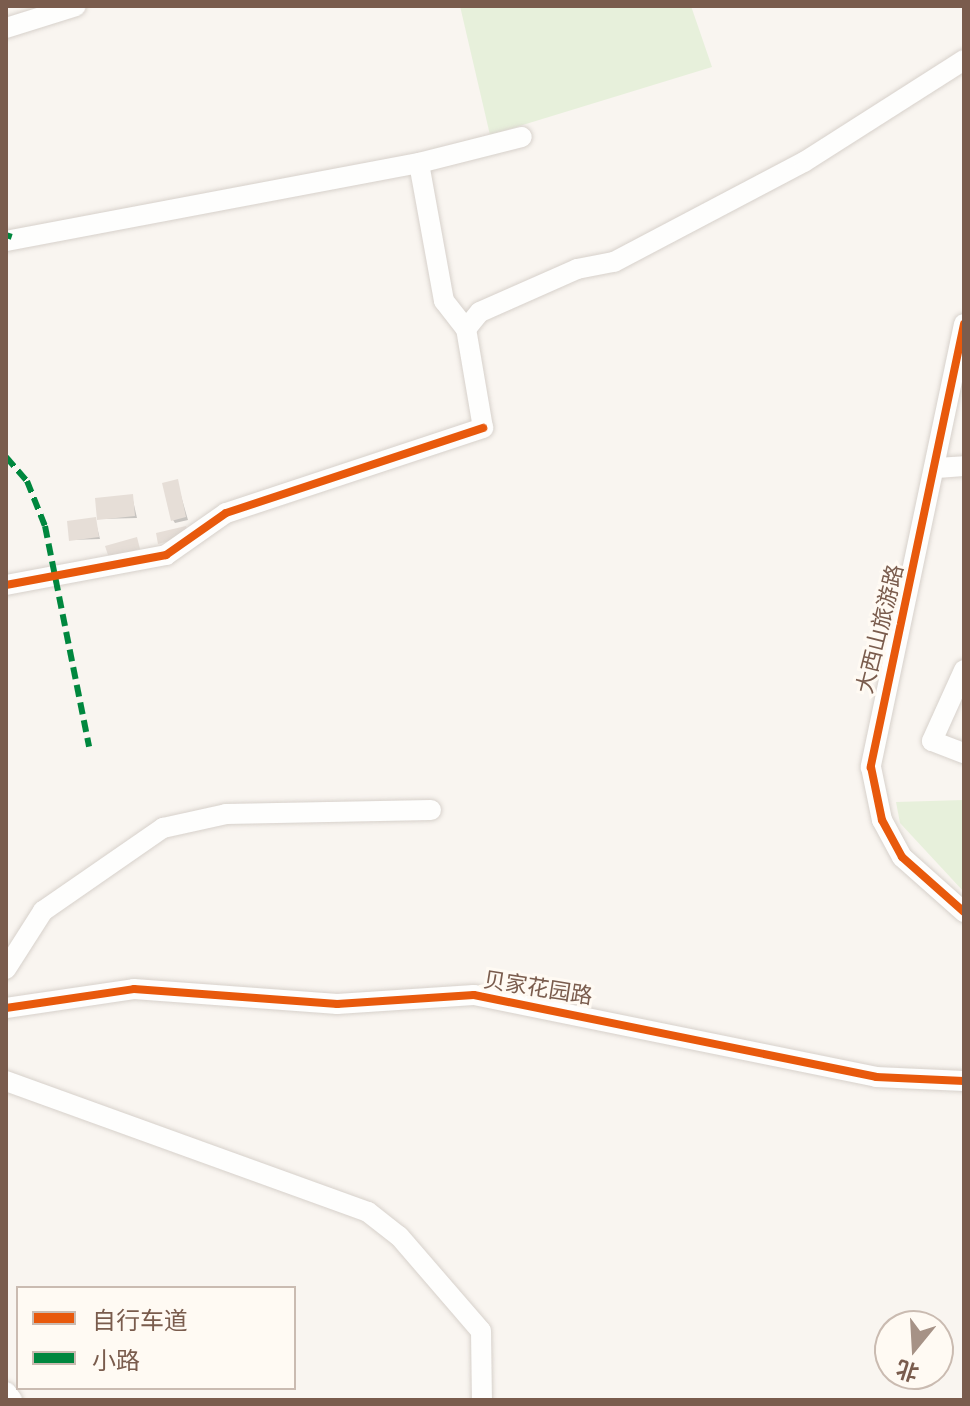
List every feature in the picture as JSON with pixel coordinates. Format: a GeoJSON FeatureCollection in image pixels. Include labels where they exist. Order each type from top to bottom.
{"type":"FeatureCollection","features":[{"type":"Feature","properties":{"kind":"street"},"geometry":{"type":"LineString","coordinates":[[6,28],[76,6]]}},
{"type":"Feature","properties":{"kind":"street"},"geometry":{"type":"LineString","coordinates":[[466,329],[480,312],[577,269],[614,262],[804,162],[964,60]]}},
{"type":"Feature","properties":{"kind":"street"},"geometry":{"type":"LineString","coordinates":[[6,241],[419,163],[522,137]]}},
{"type":"Feature","properties":{"kind":"street"},"geometry":{"type":"LineString","coordinates":[[6,585],[166,555],[226,513],[483,428],[466,329],[444,301],[419,163]]}},
{"type":"Feature","properties":{"kind":"street","name":"大西山旅游路"},"geometry":{"type":"LineString","coordinates":[[964,324],[937,468],[871,767],[882,820],[902,857],[964,912]]}},
{"type":"Feature","properties":{"kind":"street"},"geometry":{"type":"LineString","coordinates":[[937,468],[964,466]]}},
{"type":"Feature","properties":{"kind":"street"},"geometry":{"type":"LineString","coordinates":[[964,670],[932,741],[964,753]]}},
{"type":"Feature","properties":{"kind":"street"},"geometry":{"type":"LineString","coordinates":[[6,969],[43,911],[163,828],[226,814],[431,810]]}},
{"type":"Feature","properties":{"kind":"street","name":"贝家花园路"},"geometry":{"type":"LineString","coordinates":[[6,1008],[134,989],[348,1005],[466,994],[757,1047],[876,1077],[964,1081]]}},
{"type":"Feature","properties":{"kind":"street"},"geometry":{"type":"LineString","coordinates":[[6,1081],[368,1212],[399,1236],[481,1331],[482,1400]]}},
{"type":"Feature","properties":{"kind":"street"},"geometry":{"type":"LineString","coordinates":[[6,1392],[12,1400]]}},
{"type":"Feature","properties":{"kind":"green space"},"geometry":{"type":"Polygon","coordinates":[[[460,6],[691,6],[712,67],[490,135],[460,6]]]}},
{"type":"Feature","properties":{"kind":"green space"},"geometry":{"type":"Polygon","coordinates":[[[964,800],[964,892],[900,823],[896,802],[964,800]]]}},
{"type":"Feature","properties":{"kind":"building"},"geometry":{"type":"Polygon","coordinates":[[[178,479],[186,517],[171,521],[162,483],[178,479]]]}},
{"type":"Feature","properties":{"kind":"building"},"geometry":{"type":"Polygon","coordinates":[[[133,494],[135,516],[97,520],[95,498],[133,494]]]}},
{"type":"Feature","properties":{"kind":"building"},"geometry":{"type":"Polygon","coordinates":[[[96,517],[99,537],[69,541],[67,521],[96,517]]]}},
{"type":"Feature","properties":{"kind":"building"},"geometry":{"type":"Polygon","coordinates":[[[186,526],[189,536],[158,544],[156,533],[186,526]]]}},
{"type":"Feature","properties":{"kind":"building"},"geometry":{"type":"Polygon","coordinates":[[[137,537],[140,549],[109,558],[105,546],[137,537]]]}},
{"type":"Feature","properties":{"kind":"marked path"},"geometry":{"type":"LineString","coordinates":[[6,235],[12,237]]}},
{"type":"Feature","properties":{"kind":"marked path"},"geometry":{"type":"LineString","coordinates":[[6,457],[27,481],[45,526],[89,747]]}},
{"type":"Feature","properties":{"kind":"cycle path"},"geometry":{"type":"LineString","coordinates":[[964,324],[871,767],[882,820],[902,857],[964,912]]}},
{"type":"Feature","properties":{"kind":"cycle path"},"geometry":{"type":"LineString","coordinates":[[6,585],[166,555],[226,513],[483,428]]}},
{"type":"Feature","properties":{"kind":"cycle path"},"geometry":{"type":"LineString","coordinates":[[6,1008],[134,989],[337,1004],[474,995],[876,1077],[964,1081]]}}]}
